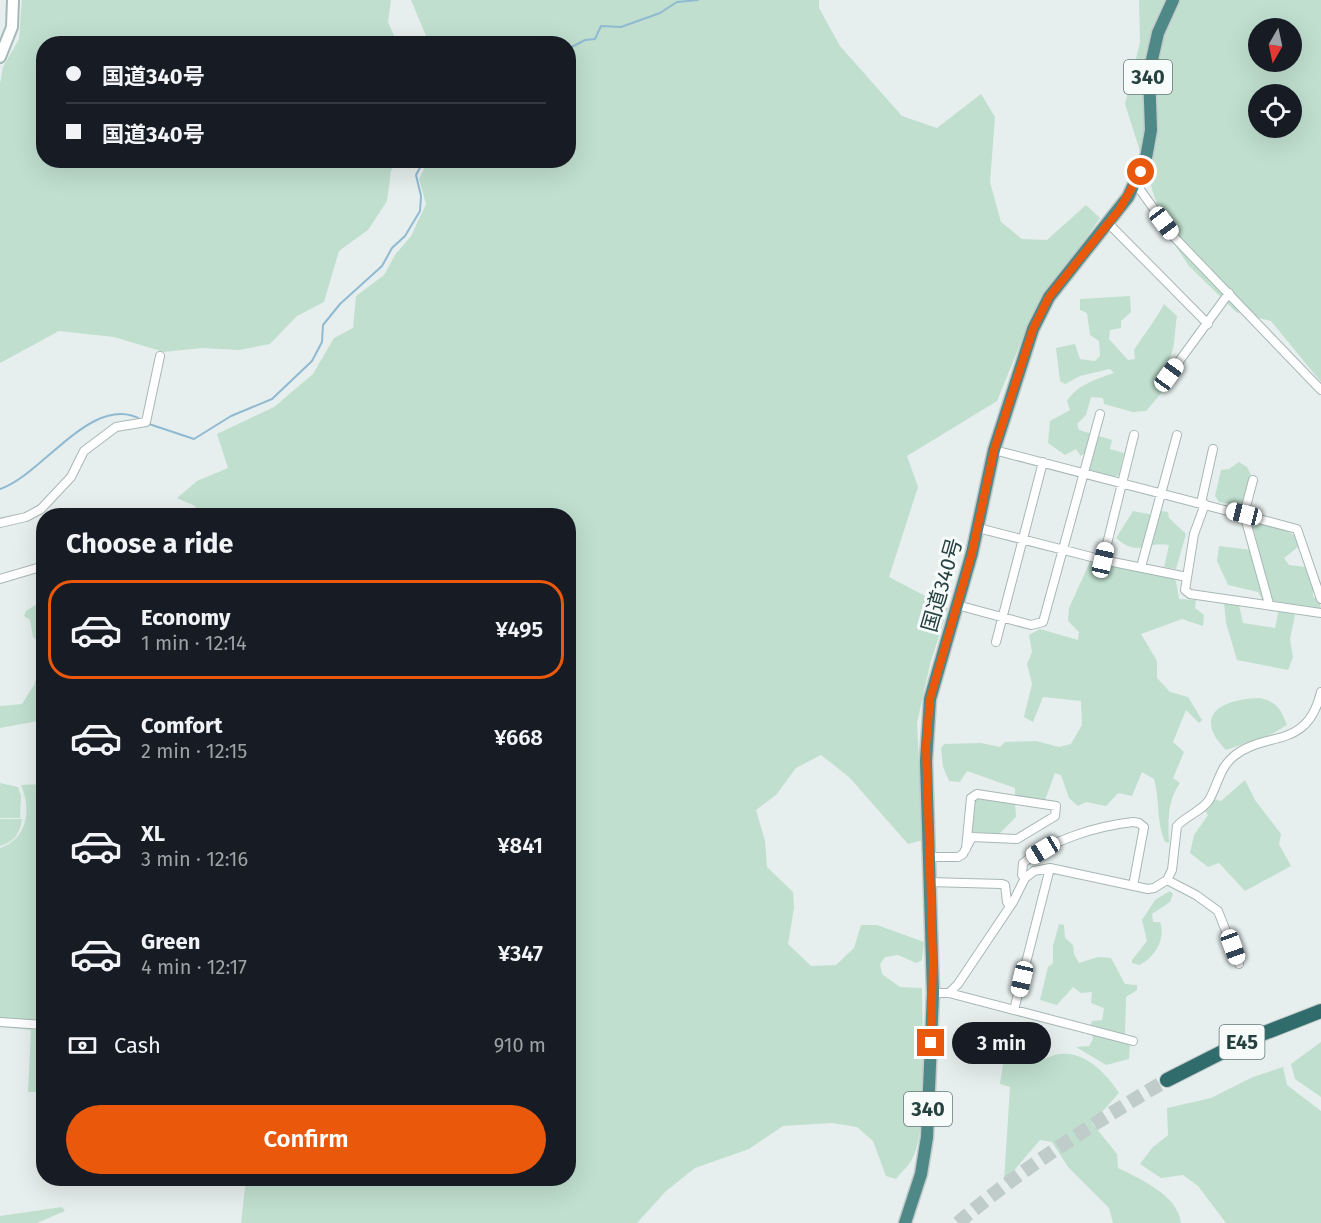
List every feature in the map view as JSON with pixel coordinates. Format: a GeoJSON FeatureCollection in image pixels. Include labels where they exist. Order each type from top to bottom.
{"type":"FeatureCollection","features":[{"type":"Feature","properties":{"kind":"highway","name":"国道340号"},"geometry":{"type":"LineString","coordinates":[[906,1223],[916,1194],[926,1151],[933,993],[927,717],[934,680],[978,528],[994,450],[1039,314],[1049,297],[1136,184],[1149,145],[1149,73],[1158,33],[1173,0]]}},
{"type":"Feature","properties":{"kind":"highway","name":"E45"},"geometry":{"type":"LineString","coordinates":[[1167,1080],[1245,1041],[1321,1011]]}},
{"type":"Feature","properties":{"kind":"main road"},"geometry":{"type":"LineString","coordinates":[[0,57],[12,27],[13,0]]}},
{"type":"Feature","properties":{"kind":"street"},"geometry":{"type":"LineString","coordinates":[[1136,184],[1174,237],[1321,390]]}},
{"type":"Feature","properties":{"kind":"street"},"geometry":{"type":"LineString","coordinates":[[1108,223],[1208,324]]}},
{"type":"Feature","properties":{"kind":"street"},"geometry":{"type":"LineString","coordinates":[[1169,375],[1229,293]]}},
{"type":"Feature","properties":{"kind":"street"},"geometry":{"type":"LineString","coordinates":[[42,508],[71,477],[84,451],[116,427],[146,422],[160,356]]}},
{"type":"Feature","properties":{"kind":"street"},"geometry":{"type":"LineString","coordinates":[[957,605],[1036,626],[1043,622],[1100,414]]}},
{"type":"Feature","properties":{"kind":"street"},"geometry":{"type":"LineString","coordinates":[[1103,560],[1134,435]]}},
{"type":"Feature","properties":{"kind":"street"},"geometry":{"type":"LineString","coordinates":[[1141,567],[1177,435]]}},
{"type":"Feature","properties":{"kind":"street"},"geometry":{"type":"LineString","coordinates":[[1213,449],[1203,504],[1194,534],[1185,591],[1190,594],[1321,613]]}},
{"type":"Feature","properties":{"kind":"street"},"geometry":{"type":"LineString","coordinates":[[994,450],[1297,529],[1321,599]]}},
{"type":"Feature","properties":{"kind":"street"},"geometry":{"type":"LineString","coordinates":[[996,642],[1043,462]]}},
{"type":"Feature","properties":{"kind":"street"},"geometry":{"type":"LineString","coordinates":[[1253,480],[1244,514],[1269,604]]}},
{"type":"Feature","properties":{"kind":"street"},"geometry":{"type":"LineString","coordinates":[[0,523],[26,517],[36,511]]}},
{"type":"Feature","properties":{"kind":"street"},"geometry":{"type":"LineString","coordinates":[[978,528],[1103,560],[1187,577]]}},
{"type":"Feature","properties":{"kind":"street"},"geometry":{"type":"LineString","coordinates":[[0,579],[36,568]]}},
{"type":"Feature","properties":{"kind":"street"},"geometry":{"type":"LineString","coordinates":[[949,993],[958,984],[1010,906],[1025,878],[1034,871],[1050,868],[1148,889],[1167,880],[1172,870],[1177,826],[1209,800],[1223,768],[1245,749],[1281,739],[1303,726],[1315,710],[1321,692]]}},
{"type":"Feature","properties":{"kind":"street"},"geometry":{"type":"LineString","coordinates":[[929,857],[958,857],[966,849],[972,837],[1011,840],[1024,837],[1055,816],[1056,806],[977,794],[971,798],[968,807],[966,849]]}},
{"type":"Feature","properties":{"kind":"street"},"geometry":{"type":"LineString","coordinates":[[1025,878],[1022,875],[1023,863],[1043,850],[1081,835],[1133,822],[1144,827],[1133,886]]}},
{"type":"Feature","properties":{"kind":"street"},"geometry":{"type":"LineString","coordinates":[[1014,1010],[1050,868]]}},
{"type":"Feature","properties":{"kind":"street"},"geometry":{"type":"LineString","coordinates":[[1167,880],[1196,895],[1218,911],[1239,964]]}},
{"type":"Feature","properties":{"kind":"street"},"geometry":{"type":"LineString","coordinates":[[930,882],[1002,884],[1005,885],[1007,902],[1010,906]]}},
{"type":"Feature","properties":{"kind":"street"},"geometry":{"type":"LineString","coordinates":[[933,993],[949,993],[1133,1041]]}},
{"type":"Feature","properties":{"kind":"street"},"geometry":{"type":"LineString","coordinates":[[0,1022],[36,1024]]}},
{"type":"Feature","properties":{"kind":"green space"},"geometry":{"type":"Polygon","coordinates":[[[22,0],[391,0],[388,22],[394,36],[36,36],[36,168],[392,168],[387,201],[368,230],[339,251],[324,302],[297,316],[270,344],[239,350],[202,348],[164,352],[114,337],[59,331],[0,363],[0,84],[3,67],[19,39],[22,0]]]}},
{"type":"Feature","properties":{"kind":"green space"},"geometry":{"type":"Polygon","coordinates":[[[411,0],[819,0],[819,8],[840,46],[902,116],[937,128],[981,94],[995,117],[990,182],[1001,222],[1022,239],[1047,240],[1086,205],[1100,218],[1032,315],[997,401],[907,456],[918,487],[889,577],[948,608],[930,664],[917,723],[923,840],[908,844],[849,777],[821,755],[796,768],[776,795],[756,810],[765,841],[767,867],[793,892],[794,908],[788,944],[811,966],[836,965],[854,948],[861,925],[877,925],[924,942],[922,960],[916,963],[898,955],[885,957],[880,964],[882,974],[900,987],[922,988],[921,1124],[913,1157],[896,1179],[886,1176],[873,1141],[857,1127],[832,1123],[783,1126],[749,1149],[695,1168],[666,1191],[637,1223],[241,1223],[245,1186],[576,1186],[576,508],[196,508],[177,498],[197,481],[228,468],[217,434],[274,407],[313,374],[334,338],[353,328],[356,296],[384,275],[395,255],[411,236],[426,204],[419,179],[424,168],[576,168],[576,36],[426,36],[411,0]]]}},
{"type":"Feature","properties":{"kind":"green space"},"geometry":{"type":"Polygon","coordinates":[[[1139,0],[1321,0],[1321,382],[1271,321],[1236,312],[1189,266],[1165,230],[1125,104],[1140,42],[1139,0]]]}},
{"type":"Feature","properties":{"kind":"green space"},"geometry":{"type":"Polygon","coordinates":[[[1130,296],[1131,312],[1121,321],[1121,328],[1110,330],[1109,339],[1128,360],[1135,359],[1134,350],[1164,304],[1177,316],[1174,344],[1169,360],[1176,372],[1170,388],[1164,390],[1146,411],[1133,412],[1104,404],[1103,398],[1091,397],[1086,415],[1077,424],[1079,430],[1112,440],[1110,449],[1124,453],[1119,475],[1113,477],[1088,469],[1086,452],[1081,456],[1076,449],[1065,455],[1048,443],[1050,421],[1070,410],[1067,401],[1071,396],[1088,383],[1114,373],[1110,369],[1080,376],[1065,384],[1060,381],[1056,348],[1075,344],[1080,359],[1095,361],[1100,356],[1099,341],[1090,335],[1087,313],[1080,310],[1080,299],[1130,296]]]}},
{"type":"Feature","properties":{"kind":"green space"},"geometry":{"type":"Polygon","coordinates":[[[1239,462],[1247,467],[1251,475],[1241,506],[1219,502],[1215,496],[1221,470],[1229,469],[1239,462]]]}},
{"type":"Feature","properties":{"kind":"green space"},"geometry":{"type":"Polygon","coordinates":[[[1133,511],[1158,516],[1160,511],[1168,512],[1169,518],[1186,534],[1176,569],[1164,567],[1169,545],[1137,548],[1124,544],[1116,538],[1133,511]]]}},
{"type":"Feature","properties":{"kind":"green space"},"geometry":{"type":"Polygon","coordinates":[[[1252,523],[1282,529],[1296,536],[1298,547],[1284,558],[1289,565],[1306,567],[1313,587],[1313,597],[1319,599],[1321,609],[1262,599],[1258,592],[1228,585],[1217,561],[1219,546],[1259,551],[1252,523]]]}},
{"type":"Feature","properties":{"kind":"green space"},"geometry":{"type":"Polygon","coordinates":[[[1090,562],[1172,578],[1176,581],[1179,599],[1196,600],[1195,608],[1204,615],[1203,626],[1182,619],[1141,634],[1157,661],[1157,678],[1170,692],[1188,697],[1202,720],[1199,723],[1186,710],[1173,742],[1184,752],[1173,778],[1180,783],[1171,804],[1169,843],[1165,842],[1160,826],[1154,779],[1142,772],[1132,796],[1118,793],[1106,806],[1086,802],[1078,806],[1069,798],[1061,775],[1055,773],[1045,800],[1015,796],[1015,788],[967,771],[960,782],[949,781],[943,767],[941,748],[944,744],[981,743],[1000,747],[1005,742],[1036,741],[1059,747],[1071,744],[1082,725],[1081,701],[1043,697],[1033,722],[1024,717],[1032,684],[1027,664],[1032,652],[1029,635],[1040,629],[1078,640],[1079,632],[1068,621],[1069,608],[1090,562]]]}},
{"type":"Feature","properties":{"kind":"green space"},"geometry":{"type":"Polygon","coordinates":[[[1224,602],[1239,605],[1243,623],[1275,628],[1279,609],[1295,615],[1290,639],[1293,657],[1288,670],[1237,660],[1226,623],[1224,602]]]}},
{"type":"Feature","properties":{"kind":"green space"},"geometry":{"type":"Polygon","coordinates":[[[36,605],[36,639],[33,637],[30,620],[24,616],[26,611],[36,605]]]}},
{"type":"Feature","properties":{"kind":"green space"},"geometry":{"type":"Polygon","coordinates":[[[36,679],[36,721],[0,728],[0,706],[22,704],[36,679]]]}},
{"type":"Feature","properties":{"kind":"green space"},"geometry":{"type":"Polygon","coordinates":[[[1260,698],[1278,707],[1287,725],[1272,734],[1226,750],[1211,727],[1216,711],[1234,701],[1260,698]]]}},
{"type":"Feature","properties":{"kind":"green space"},"geometry":{"type":"Polygon","coordinates":[[[1245,780],[1255,800],[1281,834],[1279,844],[1291,866],[1245,891],[1219,863],[1208,867],[1190,853],[1194,835],[1208,815],[1205,811],[1214,799],[1221,801],[1245,780]]]}},
{"type":"Feature","properties":{"kind":"green space"},"geometry":{"type":"Polygon","coordinates":[[[0,783],[18,787],[21,796],[20,818],[0,818],[0,783]]]}},
{"type":"Feature","properties":{"kind":"green space"},"geometry":{"type":"Polygon","coordinates":[[[36,784],[36,1092],[28,1092],[31,1030],[0,1027],[0,848],[16,838],[25,822],[26,804],[21,785],[36,784]]]}},
{"type":"Feature","properties":{"kind":"green space"},"geometry":{"type":"Polygon","coordinates":[[[980,797],[1015,803],[1016,817],[999,834],[970,830],[974,799],[980,797]]]}},
{"type":"Feature","properties":{"kind":"green space"},"geometry":{"type":"Polygon","coordinates":[[[0,819],[22,819],[15,837],[0,846],[0,819]]]}},
{"type":"Feature","properties":{"kind":"green space"},"geometry":{"type":"Polygon","coordinates":[[[1170,891],[1173,894],[1170,902],[1152,914],[1153,922],[1160,922],[1162,934],[1158,947],[1145,962],[1139,965],[1132,963],[1147,941],[1142,920],[1155,900],[1170,891]]]}},
{"type":"Feature","properties":{"kind":"green space"},"geometry":{"type":"Polygon","coordinates":[[[1059,924],[1064,925],[1065,938],[1073,945],[1074,954],[1079,963],[1098,957],[1111,958],[1125,984],[1137,985],[1137,990],[1126,997],[1125,1035],[1130,1044],[1129,1059],[1106,1065],[1076,1047],[1089,1046],[1093,1039],[1090,1027],[1092,1021],[1102,1020],[1104,1008],[1091,1003],[1092,992],[1081,993],[1073,987],[1057,1005],[1040,1000],[1048,967],[1053,963],[1053,946],[1059,924]]]}},
{"type":"Feature","properties":{"kind":"green space"},"geometry":{"type":"Polygon","coordinates":[[[1321,1042],[1321,1097],[1295,1079],[1291,1064],[1321,1042]]]}},
{"type":"Feature","properties":{"kind":"green space"},"geometry":{"type":"Polygon","coordinates":[[[1005,1049],[1016,1053],[1030,1050],[1038,1060],[1058,1054],[1079,1056],[1102,1072],[1119,1093],[1092,1123],[1117,1154],[1118,1168],[1166,1196],[1178,1213],[1181,1223],[1113,1223],[1109,1208],[1068,1167],[1052,1142],[1040,1140],[1004,1182],[1010,1087],[1000,1084],[1005,1049]]]}},
{"type":"Feature","properties":{"kind":"green space"},"geometry":{"type":"Polygon","coordinates":[[[1283,1067],[1287,1085],[1321,1111],[1321,1223],[1226,1223],[1198,1186],[1183,1175],[1161,1178],[1140,1164],[1152,1148],[1168,1135],[1167,1108],[1211,1098],[1253,1077],[1283,1067]]]}},
{"type":"Feature","properties":{"kind":"green space"},"geometry":{"type":"Polygon","coordinates":[[[62,1207],[65,1211],[37,1223],[0,1223],[0,1216],[62,1207]]]}},
{"type":"Feature","properties":{"kind":"waterway"},"geometry":{"type":"LineString","coordinates":[[576,45],[585,40],[595,39],[601,26],[621,27],[660,13],[677,2],[698,0]]}},
{"type":"Feature","properties":{"kind":"waterway"},"geometry":{"type":"LineString","coordinates":[[146,423],[194,439],[231,416],[272,399],[312,361],[322,342],[323,325],[340,304],[382,266],[392,248],[405,236],[420,211],[421,196],[416,175],[420,168]]}},
{"type":"Feature","properties":{"kind":"waterway"},"geometry":{"type":"LineString","coordinates":[[0,489],[16,481],[87,425],[105,417],[124,414],[142,420]]}},
{"type":"Feature","properties":{"kind":"tunnel"},"geometry":{"type":"LineString","coordinates":[[958,1223],[1059,1147],[1167,1080]]}},
{"type":"Feature","properties":{"kind":"route"},"geometry":{"type":"LineString","coordinates":[[931,1043],[933,961],[926,747],[930,699],[967,574],[994,450],[1016,377],[1039,314],[1049,297],[1119,210],[1141,172]]}}]}
